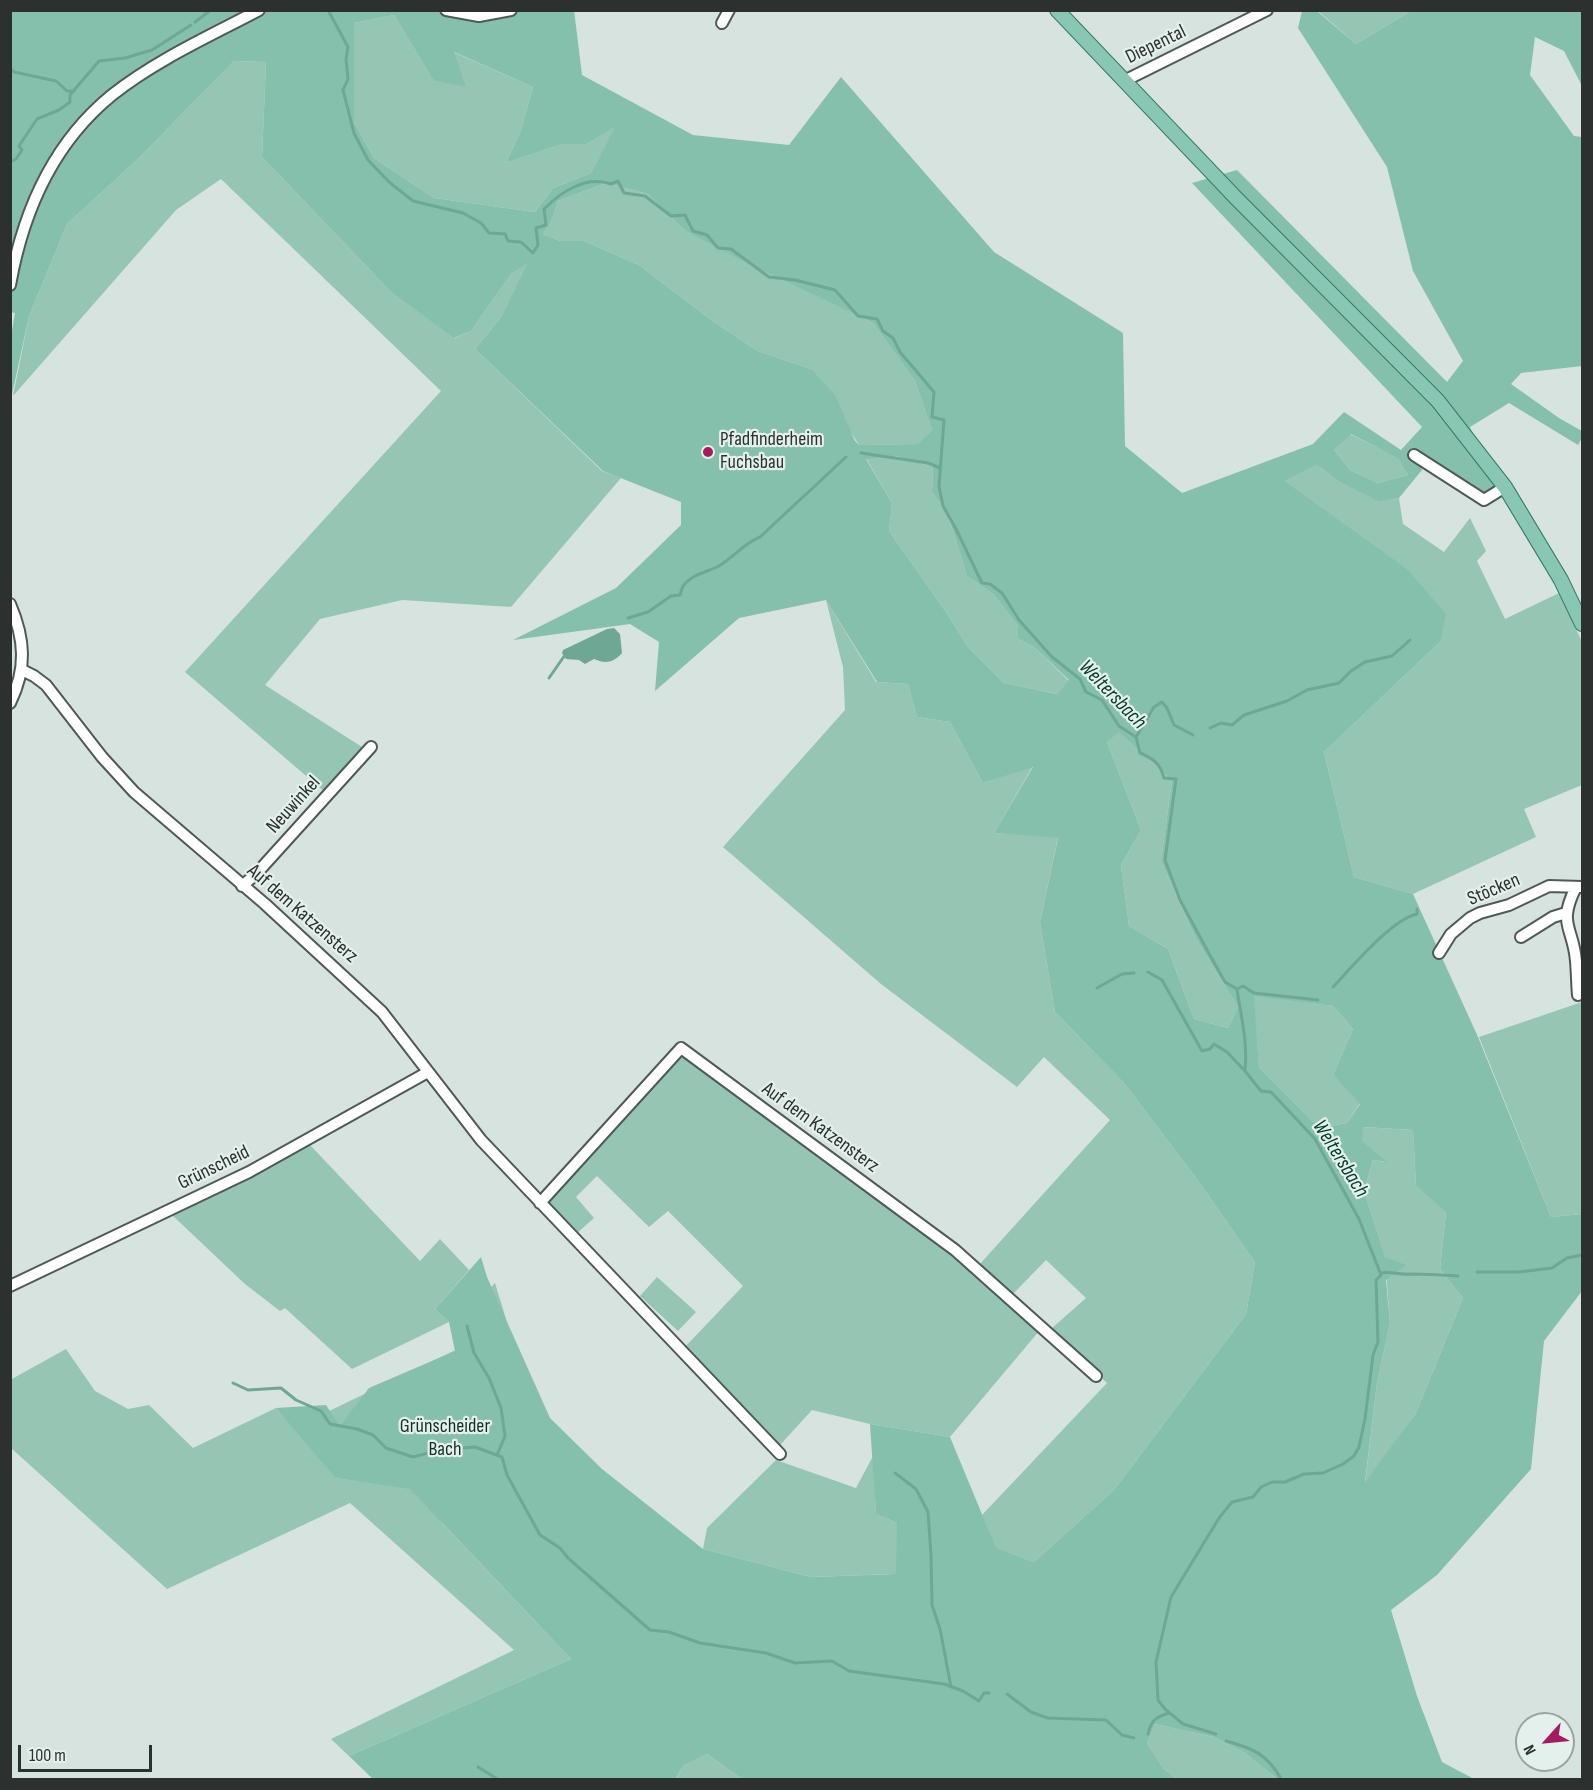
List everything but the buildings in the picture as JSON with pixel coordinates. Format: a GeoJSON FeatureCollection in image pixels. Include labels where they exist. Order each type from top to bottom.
{"type":"FeatureCollection","features":[{"type":"Feature","properties":{"kind":"main road"},"geometry":{"type":"LineString","coordinates":[[1057,10],[1236,198],[1438,401],[1505,488],[1556,571],[1582,624]]}},
{"type":"Feature","properties":{"kind":"street"},"geometry":{"type":"LineString","coordinates":[[10,285],[23,230],[39,187],[57,156],[86,119],[112,95],[157,65],[260,10]]}},
{"type":"Feature","properties":{"kind":"street"},"geometry":{"type":"LineString","coordinates":[[447,10],[479,15],[511,10]]}},
{"type":"Feature","properties":{"kind":"street"},"geometry":{"type":"LineString","coordinates":[[722,23],[729,10]]}},
{"type":"Feature","properties":{"kind":"street","name":"Diepental"},"geometry":{"type":"LineString","coordinates":[[1126,80],[1267,10]]}},
{"type":"Feature","properties":{"kind":"street"},"geometry":{"type":"LineString","coordinates":[[1414,456],[1484,500],[1505,488]]}},
{"type":"Feature","properties":{"kind":"street"},"geometry":{"type":"LineString","coordinates":[[10,604],[22,635],[22,670],[18,687],[10,703]]}},
{"type":"Feature","properties":{"kind":"street","name":"Auf dem Katzensterz"},"geometry":{"type":"LineString","coordinates":[[22,670],[46,685],[102,757],[134,792],[357,987],[382,1012],[481,1140],[780,1454]]}},
{"type":"Feature","properties":{"kind":"street","name":"Neuwinkel"},"geometry":{"type":"LineString","coordinates":[[242,886],[256,874],[371,747]]}},
{"type":"Feature","properties":{"kind":"street","name":"Stöcken"},"geometry":{"type":"LineString","coordinates":[[1439,953],[1451,934],[1470,918],[1509,905],[1549,886],[1579,887],[1566,913]]}},
{"type":"Feature","properties":{"kind":"street"},"geometry":{"type":"LineString","coordinates":[[1521,937],[1553,917],[1566,913],[1576,960],[1578,995]]}},
{"type":"Feature","properties":{"kind":"street","name":"Auf dem Katzensterz"},"geometry":{"type":"LineString","coordinates":[[540,1203],[681,1048],[955,1250],[1096,1376]]}},
{"type":"Feature","properties":{"kind":"street","name":"Grünscheid"},"geometry":{"type":"LineString","coordinates":[[10,1286],[258,1167],[428,1072]]}},
{"type":"Feature","properties":{"kind":"green space"},"geometry":{"type":"Polygon","coordinates":[[[574,10],[582,75],[693,135],[789,145],[841,77],[994,252],[1123,333],[1125,446],[1182,493],[1313,444],[1344,412],[1401,450],[1422,427],[1192,183],[1237,170],[1447,382],[1463,361],[1413,271],[1387,167],[1298,28],[1302,11],[1317,11],[1356,44],[1411,11],[1582,11],[1582,86],[1564,51],[1535,37],[1530,75],[1574,136],[1582,137],[1582,366],[1521,373],[1511,384],[1559,418],[1582,431],[1582,438],[1578,445],[1509,403],[1470,427],[1496,486],[1483,497],[1420,459],[1422,470],[1399,498],[1379,501],[1339,482],[1317,465],[1284,481],[1407,569],[1446,614],[1440,642],[1324,752],[1354,877],[1413,894],[1478,1037],[1551,1217],[1582,1214],[1582,1291],[1544,1341],[1531,1469],[1437,1575],[1391,1610],[1417,1696],[1442,1762],[1474,1779],[1277,1779],[1245,1753],[1214,1737],[1155,1724],[1147,1743],[1164,1769],[1177,1779],[742,1779],[707,1754],[683,1766],[676,1779],[374,1780],[349,1756],[571,1659],[410,1489],[335,1478],[276,1408],[326,1405],[340,1426],[369,1388],[455,1351],[449,1322],[435,1309],[481,1257],[487,1277],[550,1418],[602,1469],[703,1549],[811,1577],[896,1574],[897,1523],[876,1514],[870,1424],[950,1437],[996,1548],[1034,1562],[1114,1490],[1246,1314],[1255,1262],[1196,1178],[1124,1083],[1055,1012],[1040,922],[1058,838],[994,833],[1033,767],[983,783],[950,722],[917,717],[908,684],[877,682],[826,600],[739,618],[655,691],[659,642],[630,624],[513,640],[616,588],[681,525],[681,502],[603,471],[475,349],[501,317],[527,264],[511,274],[471,331],[454,338],[392,293],[262,157],[266,62],[234,61],[137,160],[67,224],[29,316],[11,399],[11,336],[15,313],[10,312],[11,11],[574,10]],[[394,15],[354,23],[354,122],[374,158],[434,198],[535,212],[553,188],[591,173],[615,127],[587,144],[562,144],[506,163],[521,130],[533,87],[454,52],[466,87],[433,80],[394,15]],[[606,183],[558,201],[551,222],[543,234],[560,241],[584,241],[639,265],[710,319],[758,351],[811,369],[835,395],[855,441],[859,445],[917,444],[932,430],[915,381],[873,323],[684,230],[648,194],[606,183]],[[1351,434],[1334,450],[1350,470],[1378,483],[1408,475],[1399,459],[1351,434]],[[896,456],[866,459],[892,503],[889,531],[968,647],[1004,683],[1057,694],[1069,680],[1034,647],[1018,639],[1018,626],[993,594],[967,576],[947,512],[932,492],[933,467],[896,456]],[[1119,732],[1107,742],[1141,830],[1121,865],[1129,926],[1168,949],[1194,1019],[1228,1028],[1238,1007],[1195,937],[1161,861],[1172,780],[1119,732]],[[1254,996],[1259,1067],[1319,1128],[1347,1123],[1360,1104],[1333,1075],[1353,1029],[1333,1006],[1254,996]],[[1363,1127],[1362,1141],[1387,1162],[1373,1160],[1364,1191],[1385,1257],[1406,1265],[1386,1280],[1390,1323],[1377,1383],[1365,1482],[1416,1413],[1463,1298],[1440,1269],[1446,1212],[1416,1186],[1413,1130],[1363,1127]]]}},
{"type":"Feature","properties":{"kind":"green space"},"geometry":{"type":"Polygon","coordinates":[[[1317,10],[1411,11],[1356,44],[1317,10]]]}},
{"type":"Feature","properties":{"kind":"green space"},"geometry":{"type":"Polygon","coordinates":[[[394,15],[433,80],[453,52],[533,87],[521,130],[506,163],[562,144],[587,144],[616,126],[591,173],[553,188],[535,212],[434,198],[374,158],[354,122],[354,23],[394,15]]]}},
{"type":"Feature","properties":{"kind":"green space"},"geometry":{"type":"Polygon","coordinates":[[[234,61],[266,62],[262,157],[392,293],[455,338],[471,331],[511,274],[528,263],[501,317],[475,349],[602,471],[621,478],[511,607],[402,600],[320,619],[265,685],[362,747],[357,758],[326,793],[185,672],[441,391],[221,179],[176,210],[13,396],[29,316],[67,224],[137,160],[234,61]]]}},
{"type":"Feature","properties":{"kind":"green space"},"geometry":{"type":"Polygon","coordinates":[[[606,183],[648,194],[684,230],[873,323],[915,381],[932,430],[917,444],[859,445],[811,369],[758,351],[710,319],[639,265],[584,241],[560,241],[543,234],[551,222],[558,201],[606,183]]]}},
{"type":"Feature","properties":{"kind":"green space"},"geometry":{"type":"Polygon","coordinates":[[[1350,434],[1400,459],[1408,475],[1378,483],[1350,470],[1334,450],[1350,434]]]}},
{"type":"Feature","properties":{"kind":"green space"},"geometry":{"type":"Polygon","coordinates":[[[896,456],[933,467],[932,492],[947,512],[967,576],[993,594],[1018,626],[1018,639],[1034,647],[1069,681],[1057,694],[1004,683],[968,647],[889,531],[892,503],[866,458],[896,456]]]}},
{"type":"Feature","properties":{"kind":"green space"},"geometry":{"type":"Polygon","coordinates":[[[1317,465],[1339,482],[1379,500],[1399,498],[1403,524],[1444,552],[1470,518],[1486,551],[1477,561],[1505,619],[1559,593],[1582,642],[1582,785],[1524,809],[1536,837],[1413,894],[1354,877],[1324,752],[1440,642],[1283,481],[1317,465]]]}},
{"type":"Feature","properties":{"kind":"green space"},"geometry":{"type":"Polygon","coordinates":[[[826,600],[876,682],[908,684],[917,717],[950,722],[983,783],[1033,766],[994,833],[1058,837],[1040,922],[1055,1012],[1124,1083],[1196,1178],[1255,1262],[1246,1314],[1114,1490],[1034,1562],[998,1549],[981,1613],[980,1638],[983,1650],[991,1664],[1000,1670],[1014,1677],[1083,1696],[1109,1700],[1137,1697],[1132,1722],[1155,1762],[1065,1730],[1014,1729],[911,1707],[862,1693],[735,1669],[696,1654],[659,1647],[630,1636],[622,1630],[477,1506],[442,1523],[571,1659],[349,1756],[331,1739],[514,1650],[350,1503],[167,1589],[11,1448],[10,1380],[66,1349],[95,1391],[128,1409],[149,1405],[193,1448],[276,1408],[294,1428],[472,1342],[455,1326],[495,1283],[511,1335],[522,1398],[526,1447],[573,1536],[626,1590],[660,1611],[689,1621],[811,1640],[881,1665],[895,1596],[886,1593],[892,1574],[811,1577],[703,1549],[707,1528],[776,1460],[856,1488],[873,1456],[898,1433],[927,1463],[967,1494],[981,1517],[975,1524],[990,1534],[982,1515],[1107,1383],[1051,1329],[1086,1298],[1046,1260],[1013,1294],[979,1265],[1110,1120],[1044,1057],[1017,1087],[881,984],[723,847],[845,710],[843,667],[826,600]],[[295,1429],[335,1478],[372,1483],[295,1429]],[[875,1495],[876,1514],[897,1523],[897,1559],[903,1539],[902,1521],[893,1506],[875,1495]]]}},
{"type":"Feature","properties":{"kind":"green space"},"geometry":{"type":"Polygon","coordinates":[[[1119,731],[1172,780],[1161,861],[1195,937],[1238,1007],[1228,1028],[1194,1019],[1168,949],[1129,926],[1121,865],[1141,830],[1107,742],[1119,731]]]}},
{"type":"Feature","properties":{"kind":"green space"},"geometry":{"type":"Polygon","coordinates":[[[1253,995],[1333,1006],[1353,1029],[1333,1075],[1360,1103],[1347,1123],[1319,1128],[1259,1067],[1253,995]]]}},
{"type":"Feature","properties":{"kind":"green space"},"geometry":{"type":"Polygon","coordinates":[[[1582,1002],[1582,1214],[1551,1217],[1479,1037],[1582,1002]]]}},
{"type":"Feature","properties":{"kind":"green space"},"geometry":{"type":"Polygon","coordinates":[[[681,1056],[759,1110],[956,1258],[1040,1330],[950,1437],[870,1424],[812,1410],[780,1445],[684,1348],[743,1286],[668,1211],[649,1227],[597,1176],[576,1197],[594,1218],[575,1235],[544,1202],[681,1056]]]}},
{"type":"Feature","properties":{"kind":"green space"},"geometry":{"type":"Polygon","coordinates":[[[1362,1127],[1413,1130],[1416,1186],[1446,1211],[1440,1269],[1463,1298],[1416,1413],[1365,1484],[1377,1383],[1390,1323],[1385,1258],[1364,1191],[1373,1160],[1385,1162],[1361,1141],[1362,1127]]]}},
{"type":"Feature","properties":{"kind":"green space"},"geometry":{"type":"Polygon","coordinates":[[[310,1145],[420,1261],[440,1239],[469,1270],[435,1309],[449,1322],[352,1369],[285,1308],[280,1311],[245,1284],[172,1215],[310,1145]]]}},
{"type":"Feature","properties":{"kind":"green space"},"geometry":{"type":"Polygon","coordinates":[[[657,1277],[696,1312],[678,1331],[640,1296],[657,1277]]]}},
{"type":"Feature","properties":{"kind":"green space"},"geometry":{"type":"Polygon","coordinates":[[[1155,1724],[1214,1737],[1245,1753],[1277,1779],[1177,1779],[1164,1769],[1147,1743],[1155,1724]]]}},
{"type":"Feature","properties":{"kind":"green space"},"geometry":{"type":"Polygon","coordinates":[[[707,1754],[742,1779],[676,1780],[683,1766],[707,1754]]]}},
{"type":"Feature","properties":{"kind":"shaded area"},"geometry":{"type":"Polygon","coordinates":[[[614,628],[620,634],[622,653],[612,661],[602,662],[594,659],[585,664],[579,660],[566,659],[562,653],[563,650],[607,629],[614,628]]]}},
{"type":"Feature","properties":{"kind":"waterway"},"geometry":{"type":"LineString","coordinates":[[195,22],[211,10]]}},
{"type":"Feature","properties":{"kind":"waterway","name":"Weltersbach"},"geometry":{"type":"LineString","coordinates":[[328,10],[348,47],[346,59],[348,79],[343,90],[354,133],[368,160],[389,182],[413,201],[463,213],[481,223],[489,233],[505,234],[508,241],[521,242],[533,253],[538,245],[536,228],[546,225],[544,209],[551,203],[566,191],[583,183],[611,184],[618,181],[624,193],[645,196],[671,216],[685,215],[693,231],[707,235],[718,248],[731,249],[769,277],[795,280],[835,290],[858,316],[877,319],[883,331],[893,338],[900,352],[934,392],[932,417],[944,420],[939,486],[943,506],[982,583],[990,584],[1002,593],[1019,620],[1052,657],[1080,679],[1086,692],[1102,700],[1119,726],[1136,737],[1140,753],[1158,765],[1164,778],[1176,779],[1165,860],[1180,900],[1207,950],[1225,982],[1237,989],[1245,1040],[1245,1071],[1261,1091],[1271,1092],[1315,1139],[1359,1219],[1381,1275],[1376,1280],[1378,1342],[1373,1355],[1365,1419],[1359,1447],[1354,1456],[1323,1473],[1304,1474],[1285,1482],[1272,1482],[1261,1487],[1253,1497],[1232,1502],[1219,1518],[1171,1597],[1156,1662],[1158,1700],[1183,1724],[1216,1734]]}},
{"type":"Feature","properties":{"kind":"waterway"},"geometry":{"type":"LineString","coordinates":[[10,162],[16,159],[22,150],[19,146],[37,119],[59,110],[70,102],[70,95],[99,61],[125,58],[152,50],[191,25]]}},
{"type":"Feature","properties":{"kind":"waterway"},"geometry":{"type":"LineString","coordinates":[[10,68],[14,72],[56,81],[67,91],[74,91]]}},
{"type":"Feature","properties":{"kind":"waterway"},"geometry":{"type":"LineString","coordinates":[[861,453],[928,463],[940,468]]}},
{"type":"Feature","properties":{"kind":"waterway"},"geometry":{"type":"LineString","coordinates":[[628,618],[648,612],[671,596],[680,595],[683,586],[690,579],[717,567],[760,537],[846,457]]}},
{"type":"Feature","properties":{"kind":"waterway"},"geometry":{"type":"LineString","coordinates":[[1210,728],[1221,723],[1232,725],[1244,715],[1287,701],[1307,690],[1339,683],[1365,662],[1392,656],[1410,640]]}},
{"type":"Feature","properties":{"kind":"waterway"},"geometry":{"type":"LineString","coordinates":[[549,678],[565,655]]}},
{"type":"Feature","properties":{"kind":"waterway"},"geometry":{"type":"LineString","coordinates":[[1136,737],[1154,707],[1162,702],[1174,725],[1193,735]]}},
{"type":"Feature","properties":{"kind":"waterway"},"geometry":{"type":"LineString","coordinates":[[1333,987],[1384,934],[1417,914],[1417,909]]}},
{"type":"Feature","properties":{"kind":"waterway"},"geometry":{"type":"LineString","coordinates":[[1148,972],[1162,980],[1202,1051],[1210,1049],[1214,1044],[1227,1052],[1245,1071]]}},
{"type":"Feature","properties":{"kind":"waterway"},"geometry":{"type":"LineString","coordinates":[[1097,988],[1122,974],[1134,973]]}},
{"type":"Feature","properties":{"kind":"waterway"},"geometry":{"type":"LineString","coordinates":[[1237,989],[1243,986],[1254,993],[1318,1000]]}},
{"type":"Feature","properties":{"kind":"waterway"},"geometry":{"type":"LineString","coordinates":[[1477,1272],[1519,1272],[1552,1268],[1567,1258],[1582,1255]]}},
{"type":"Feature","properties":{"kind":"waterway"},"geometry":{"type":"LineString","coordinates":[[1380,1273],[1458,1276]]}},
{"type":"Feature","properties":{"kind":"waterway"},"geometry":{"type":"LineString","coordinates":[[467,1326],[474,1353],[489,1378],[501,1408],[505,1436],[497,1455]]}},
{"type":"Feature","properties":{"kind":"waterway","name":"Grünscheider Bach"},"geometry":{"type":"LineString","coordinates":[[233,1383],[248,1390],[281,1388],[296,1400],[321,1411],[330,1424],[357,1429],[373,1435],[386,1448],[413,1457],[439,1450],[475,1447],[502,1457],[507,1475],[540,1535],[560,1548],[568,1558],[650,1630],[669,1632],[700,1643],[766,1653],[795,1663],[832,1661],[849,1671],[944,1684],[963,1691],[979,1701],[984,1693],[989,1693]]}},
{"type":"Feature","properties":{"kind":"waterway"},"geometry":{"type":"LineString","coordinates":[[895,1473],[916,1489],[928,1512],[932,1605],[940,1629],[951,1687]]}},
{"type":"Feature","properties":{"kind":"waterway","name":"Grünscheider Bach"},"geometry":{"type":"LineString","coordinates":[[1007,1694],[1031,1712],[1048,1718],[1106,1720],[1122,1735],[1134,1738]]}},
{"type":"Feature","properties":{"kind":"waterway","name":"Grünscheider Bach"},"geometry":{"type":"LineString","coordinates":[[1148,1734],[1155,1720],[1169,1713]]}},
{"type":"Feature","properties":{"kind":"waterway","name":"Weltersbach"},"geometry":{"type":"LineString","coordinates":[[1226,1741],[1259,1753],[1271,1764],[1282,1780]]}},
{"type":"Feature","properties":{"kind":"waterway"},"geometry":{"type":"LineString","coordinates":[[478,1767],[499,1780]]}},
{"type":"Feature","properties":{"kind":"place","name":"Pfadfinderheim Fuchsbau"},"geometry":{"type":"Point","coordinates":[708,452]}}]}
